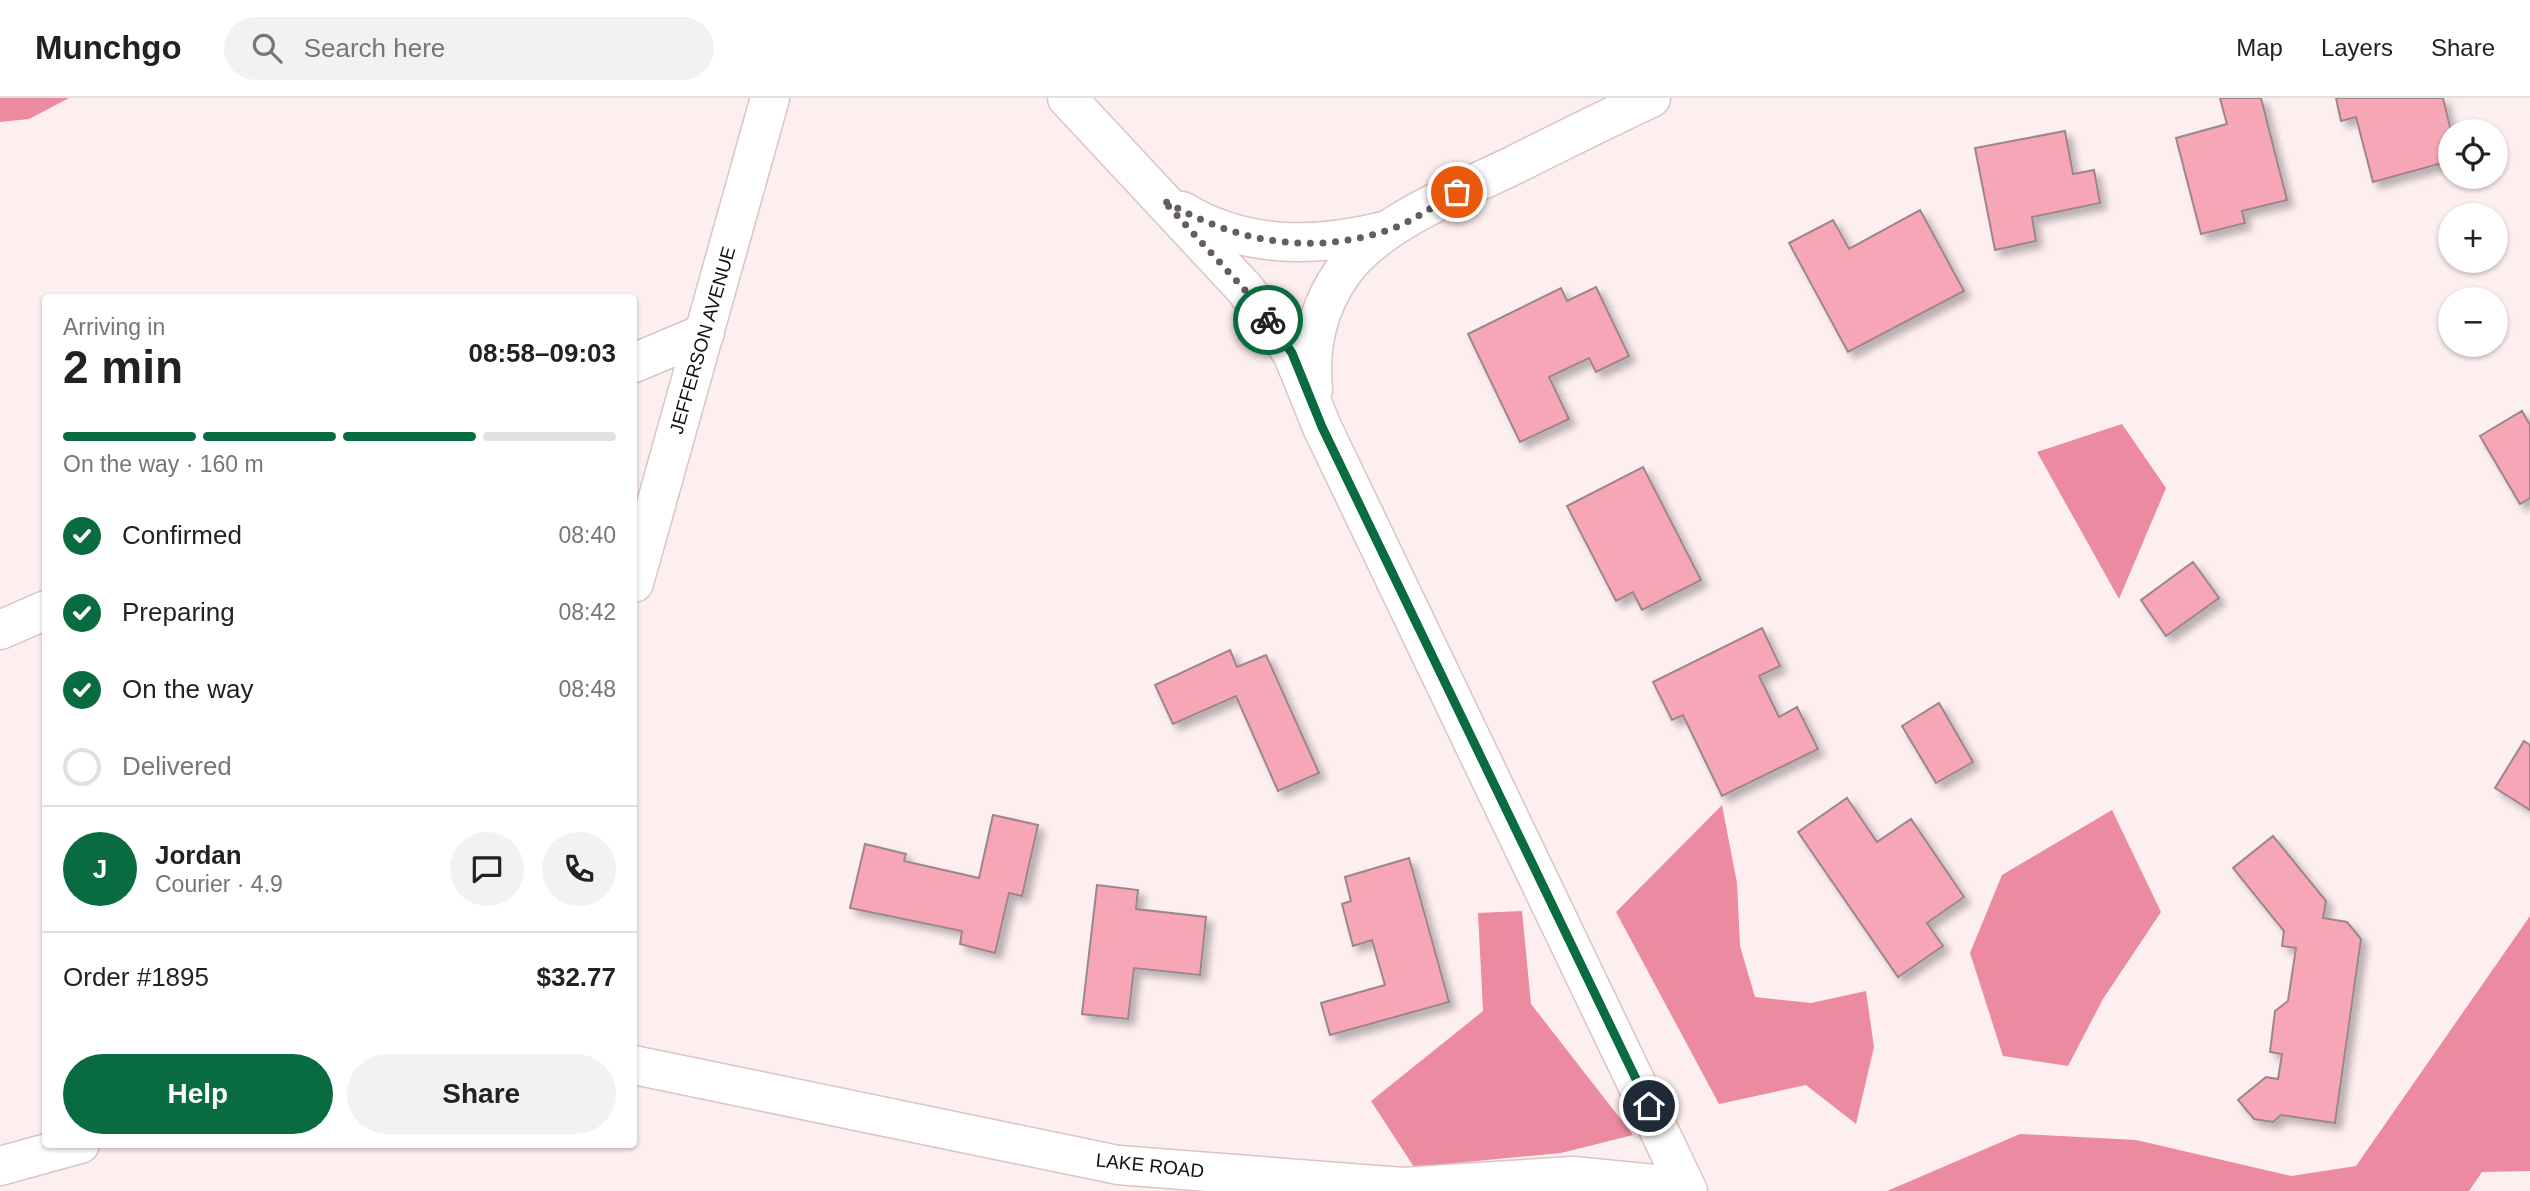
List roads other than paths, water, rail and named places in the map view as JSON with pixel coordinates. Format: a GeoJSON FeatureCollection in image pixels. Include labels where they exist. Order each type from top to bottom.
{"type":"FeatureCollection","features":[{"type":"Feature","properties":{"kind":"street","name":"JEFFERSON AVENUE"},"geometry":{"type":"LineString","coordinates":[[637,572],[770,98]]}},
{"type":"Feature","properties":{"kind":"street"},"geometry":{"type":"LineString","coordinates":[[1322,427],[1314,399],[1311,365],[1314,332],[1326,300],[1343,272],[1365,248],[1393,228],[1457,192],[1651,98]]}},
{"type":"Feature","properties":{"kind":"street"},"geometry":{"type":"LineString","coordinates":[[1078,103],[1244,289],[1292,353],[1322,427],[1688,1191]]}},
{"type":"Feature","properties":{"kind":"street"},"geometry":{"type":"LineString","coordinates":[[1163,200],[1191,216],[1239,236],[1290,244],[1342,241],[1393,228]]}},
{"type":"Feature","properties":{"kind":"street"},"geometry":{"type":"LineString","coordinates":[[637,362],[705,333]]}},
{"type":"Feature","properties":{"kind":"street"},"geometry":{"type":"LineString","coordinates":[[0,630],[42,612]]}},
{"type":"Feature","properties":{"kind":"street","name":"LAKE ROAD"},"geometry":{"type":"LineString","coordinates":[[637,1066],[1118,1165],[1305,1185],[1402,1187],[1573,1175],[1654,1184],[1674,1191]]}},
{"type":"Feature","properties":{"kind":"street"},"geometry":{"type":"LineString","coordinates":[[0,1166],[65,1148]]}}]}
